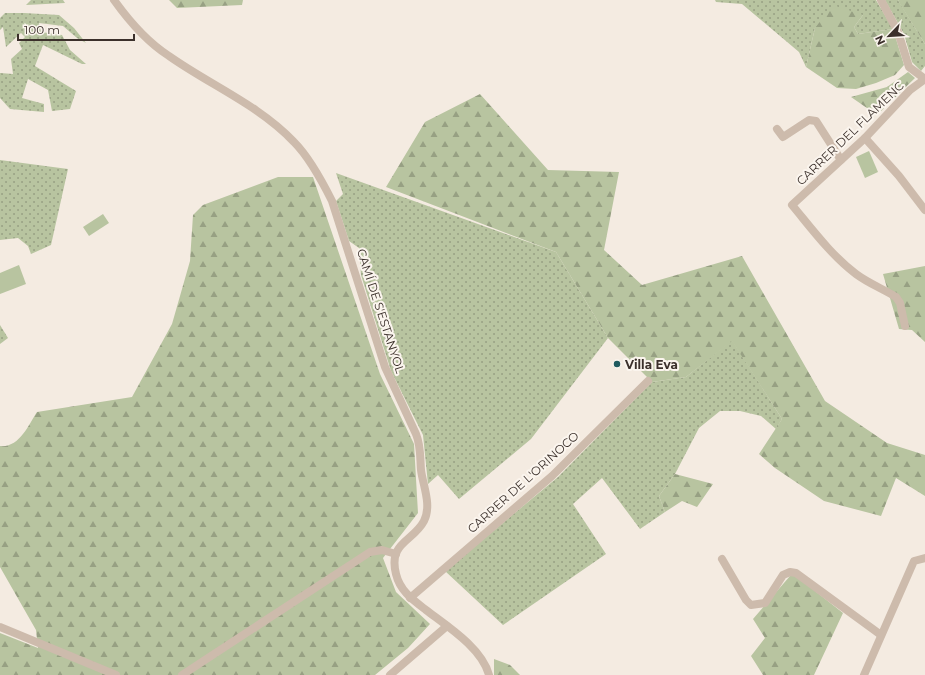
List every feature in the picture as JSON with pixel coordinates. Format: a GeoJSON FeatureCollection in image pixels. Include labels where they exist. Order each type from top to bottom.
{"type":"FeatureCollection","features":[{"type":"Feature","properties":{"kind":"street","name":"CAMÍ DE S'ESTANYOL"},"geometry":{"type":"LineString","coordinates":[[114,0],[140,31],[168,56],[260,113],[283,131],[302,151],[328,194],[385,367],[416,434],[420,446],[421,469],[427,500],[426,515],[420,526],[402,543],[396,554]]}},
{"type":"Feature","properties":{"kind":"street"},"geometry":{"type":"LineString","coordinates":[[881,0],[898,32],[909,67],[925,79]]}},
{"type":"Feature","properties":{"kind":"street","name":"CARRER DEL FLAMENC"},"geometry":{"type":"LineString","coordinates":[[905,326],[900,302],[896,297],[856,275],[823,242],[792,205],[865,138],[910,90],[925,79]]}},
{"type":"Feature","properties":{"kind":"street"},"geometry":{"type":"LineString","coordinates":[[777,129],[782,137],[809,120],[816,121],[841,160]]}},
{"type":"Feature","properties":{"kind":"street"},"geometry":{"type":"LineString","coordinates":[[865,138],[899,176],[925,210]]}},
{"type":"Feature","properties":{"kind":"street","name":"CARRER DE L'ORINOCO"},"geometry":{"type":"LineString","coordinates":[[410,598],[552,476],[648,381]]}},
{"type":"Feature","properties":{"kind":"street"},"geometry":{"type":"LineString","coordinates":[[182,675],[370,552],[382,550],[396,554],[395,567],[398,581],[404,591],[410,598],[447,626],[474,650],[484,664],[488,675]]}},
{"type":"Feature","properties":{"kind":"street"},"geometry":{"type":"LineString","coordinates":[[722,558],[746,600],[751,605],[765,603],[783,575],[790,572],[796,573],[881,636]]}},
{"type":"Feature","properties":{"kind":"street"},"geometry":{"type":"LineString","coordinates":[[864,675],[914,561],[925,558]]}},
{"type":"Feature","properties":{"kind":"street"},"geometry":{"type":"LineString","coordinates":[[390,675],[447,626]]}},
{"type":"Feature","properties":{"kind":"street"},"geometry":{"type":"LineString","coordinates":[[0,627],[116,675]]}},
{"type":"Feature","properties":{"kind":"green space"},"geometry":{"type":"Polygon","coordinates":[[[31,0],[63,0],[65,3],[26,5],[31,0]]]}},
{"type":"Feature","properties":{"kind":"green space"},"geometry":{"type":"Polygon","coordinates":[[[169,0],[243,0],[242,5],[177,8],[169,0]]]}},
{"type":"Feature","properties":{"kind":"green space"},"geometry":{"type":"Polygon","coordinates":[[[715,0],[876,0],[893,29],[858,34],[854,27],[863,15],[815,28],[806,67],[799,52],[742,4],[716,2],[715,0]]]}},
{"type":"Feature","properties":{"kind":"green space"},"geometry":{"type":"Polygon","coordinates":[[[885,0],[898,0],[925,44],[925,66],[921,71],[912,62],[904,34],[885,0]]]}},
{"type":"Feature","properties":{"kind":"green space"},"geometry":{"type":"Polygon","coordinates":[[[898,0],[925,0],[925,44],[900,4],[898,0]]]}},
{"type":"Feature","properties":{"kind":"green space"},"geometry":{"type":"Polygon","coordinates":[[[833,5],[863,15],[854,27],[858,34],[893,29],[904,65],[895,75],[856,89],[837,88],[806,67],[815,28],[833,5]]]}},
{"type":"Feature","properties":{"kind":"green space"},"geometry":{"type":"Polygon","coordinates":[[[5,13],[59,15],[74,28],[86,43],[77,38],[63,26],[39,23],[41,32],[62,35],[70,50],[86,64],[82,64],[43,45],[35,66],[76,91],[70,109],[52,111],[48,90],[28,79],[22,98],[44,104],[44,112],[10,109],[0,98],[0,73],[13,74],[11,59],[22,49],[19,43],[25,37],[21,33],[6,47],[3,27],[0,30],[0,18],[5,13]]]}},
{"type":"Feature","properties":{"kind":"green space"},"geometry":{"type":"Polygon","coordinates":[[[908,72],[915,78],[877,115],[851,97],[887,87],[908,72]]]}},
{"type":"Feature","properties":{"kind":"green space"},"geometry":{"type":"Polygon","coordinates":[[[480,94],[548,170],[619,172],[604,250],[642,285],[742,256],[825,401],[887,443],[925,455],[925,496],[896,478],[881,516],[824,501],[775,468],[759,454],[782,419],[732,341],[686,377],[652,382],[608,338],[556,252],[386,187],[425,122],[480,94]]]}},
{"type":"Feature","properties":{"kind":"green space"},"geometry":{"type":"Polygon","coordinates":[[[869,151],[878,172],[865,178],[856,157],[869,151]]]}},
{"type":"Feature","properties":{"kind":"green space"},"geometry":{"type":"Polygon","coordinates":[[[0,160],[68,169],[51,245],[31,254],[28,246],[18,238],[0,240],[0,160]]]}},
{"type":"Feature","properties":{"kind":"green space"},"geometry":{"type":"Polygon","coordinates":[[[336,173],[556,252],[608,338],[531,439],[459,499],[438,475],[428,484],[423,435],[391,371],[361,275],[359,248],[349,241],[336,201],[343,194],[336,173]]]}},
{"type":"Feature","properties":{"kind":"green space"},"geometry":{"type":"Polygon","coordinates":[[[278,177],[313,177],[380,374],[414,444],[418,513],[383,558],[396,592],[430,624],[408,648],[375,675],[0,675],[0,633],[38,648],[36,630],[0,567],[0,446],[13,444],[18,440],[37,412],[132,397],[172,324],[190,261],[193,215],[203,205],[278,177]]]}},
{"type":"Feature","properties":{"kind":"green space"},"geometry":{"type":"Polygon","coordinates":[[[103,214],[109,223],[89,236],[83,227],[103,214]]]}},
{"type":"Feature","properties":{"kind":"green space"},"geometry":{"type":"Polygon","coordinates":[[[19,265],[26,284],[0,294],[0,273],[19,265]]]}},
{"type":"Feature","properties":{"kind":"green space"},"geometry":{"type":"Polygon","coordinates":[[[925,266],[925,342],[912,330],[899,329],[883,274],[925,266]]]}},
{"type":"Feature","properties":{"kind":"green space"},"geometry":{"type":"Polygon","coordinates":[[[0,325],[8,338],[0,344],[0,325]]]}},
{"type":"Feature","properties":{"kind":"green space"},"geometry":{"type":"Polygon","coordinates":[[[732,340],[782,419],[776,429],[761,416],[740,411],[720,411],[699,428],[675,474],[659,496],[665,512],[640,529],[602,478],[573,504],[606,554],[503,625],[445,571],[558,477],[652,382],[686,377],[732,340]]]}},
{"type":"Feature","properties":{"kind":"green space"},"geometry":{"type":"Polygon","coordinates":[[[675,474],[713,484],[697,507],[682,501],[665,512],[659,496],[675,474]]]}},
{"type":"Feature","properties":{"kind":"green space"},"geometry":{"type":"Polygon","coordinates":[[[790,576],[796,576],[843,613],[814,675],[763,675],[751,656],[765,638],[753,619],[790,576]]]}},
{"type":"Feature","properties":{"kind":"green space"},"geometry":{"type":"Polygon","coordinates":[[[494,659],[510,665],[520,675],[494,675],[494,659]]]}},
{"type":"Feature","properties":{"kind":"place","name":"Villa Eva"},"geometry":{"type":"Point","coordinates":[617,364]}}]}
